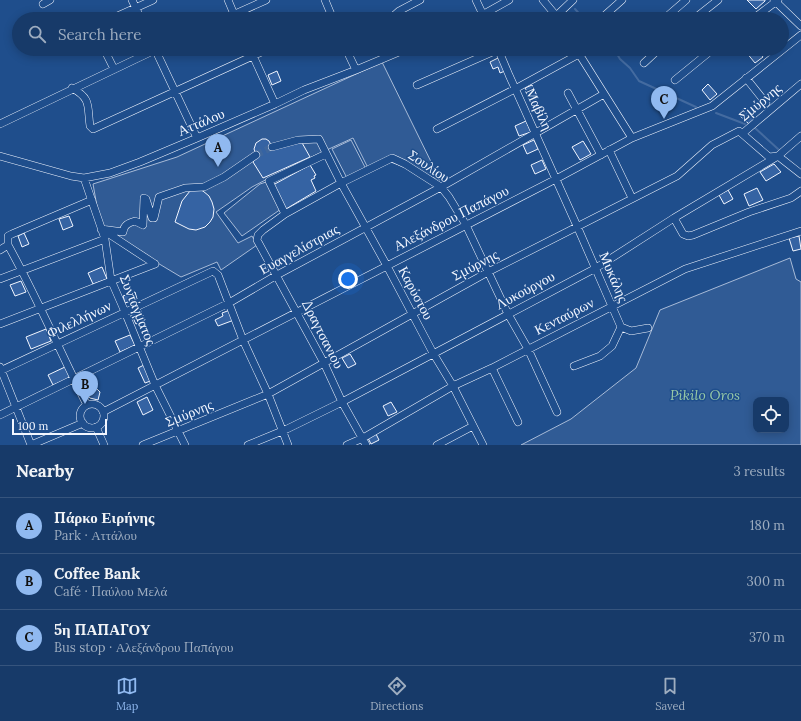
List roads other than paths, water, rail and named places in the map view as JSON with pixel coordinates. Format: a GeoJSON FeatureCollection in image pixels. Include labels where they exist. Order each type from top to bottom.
{"type":"FeatureCollection","features":[{"type":"Feature","properties":{"kind":"street"},"geometry":{"type":"LineString","coordinates":[[43,4],[50,0]]}},
{"type":"Feature","properties":{"kind":"street"},"geometry":{"type":"LineString","coordinates":[[132,0],[137,12]]}},
{"type":"Feature","properties":{"kind":"street"},"geometry":{"type":"LineString","coordinates":[[126,12],[153,0]]}},
{"type":"Feature","properties":{"kind":"street"},"geometry":{"type":"LineString","coordinates":[[228,0],[233,12]]}},
{"type":"Feature","properties":{"kind":"street"},"geometry":{"type":"LineString","coordinates":[[244,12],[266,0]]}},
{"type":"Feature","properties":{"kind":"street"},"geometry":{"type":"LineString","coordinates":[[325,0],[330,12]]}},
{"type":"Feature","properties":{"kind":"street"},"geometry":{"type":"LineString","coordinates":[[398,12],[420,0]]}},
{"type":"Feature","properties":{"kind":"street"},"geometry":{"type":"LineString","coordinates":[[476,0],[482,12]]}},
{"type":"Feature","properties":{"kind":"street"},"geometry":{"type":"LineString","coordinates":[[491,12],[509,0]]}},
{"type":"Feature","properties":{"kind":"street"},"geometry":{"type":"LineString","coordinates":[[543,0],[552,12]]}},
{"type":"Feature","properties":{"kind":"street"},"geometry":{"type":"LineString","coordinates":[[562,12],[574,0]]}},
{"type":"Feature","properties":{"kind":"street"},"geometry":{"type":"LineString","coordinates":[[672,12],[686,0]]}},
{"type":"Feature","properties":{"kind":"street"},"geometry":{"type":"LineString","coordinates":[[703,12],[718,0]]}},
{"type":"Feature","properties":{"kind":"street"},"geometry":{"type":"LineString","coordinates":[[608,12],[618,1]]}},
{"type":"Feature","properties":{"kind":"street"},"geometry":{"type":"LineString","coordinates":[[762,12],[776,1],[787,12]]}},
{"type":"Feature","properties":{"kind":"street"},"geometry":{"type":"LineString","coordinates":[[789,14],[801,26]]}},
{"type":"Feature","properties":{"kind":"street","name":"Αλεξάνδρου Παπάγου"},"geometry":{"type":"LineString","coordinates":[[789,44],[801,35]]}},
{"type":"Feature","properties":{"kind":"street"},"geometry":{"type":"LineString","coordinates":[[108,56],[114,69]]}},
{"type":"Feature","properties":{"kind":"street"},"geometry":{"type":"LineString","coordinates":[[0,124],[72,88],[141,56]]}},
{"type":"Feature","properties":{"kind":"street"},"geometry":{"type":"LineString","coordinates":[[159,56],[197,138]]}},
{"type":"Feature","properties":{"kind":"street"},"geometry":{"type":"LineString","coordinates":[[72,88],[85,97],[90,126],[93,129],[175,91],[243,56]]}},
{"type":"Feature","properties":{"kind":"street"},"geometry":{"type":"LineString","coordinates":[[253,56],[276,104]]}},
{"type":"Feature","properties":{"kind":"street"},"geometry":{"type":"LineString","coordinates":[[349,56],[356,70]]}},
{"type":"Feature","properties":{"kind":"street"},"geometry":{"type":"LineString","coordinates":[[417,85],[482,56]]}},
{"type":"Feature","properties":{"kind":"street","name":"Μαβίλη"},"geometry":{"type":"LineString","coordinates":[[501,56],[556,179]]}},
{"type":"Feature","properties":{"kind":"street"},"geometry":{"type":"LineString","coordinates":[[437,129],[515,89],[570,56]]}},
{"type":"Feature","properties":{"kind":"street"},"geometry":{"type":"LineString","coordinates":[[581,56],[632,138]]}},
{"type":"Feature","properties":{"kind":"street"},"geometry":{"type":"LineString","coordinates":[[644,63],[652,56]]}},
{"type":"Feature","properties":{"kind":"street"},"geometry":{"type":"LineString","coordinates":[[675,80],[705,56]]}},
{"type":"Feature","properties":{"kind":"street","name":"Αλεξάνδρου Παπάγου"},"geometry":{"type":"LineString","coordinates":[[103,412],[556,179],[632,138],[712,106],[774,56]]}},
{"type":"Feature","properties":{"kind":"street","name":"Αττάλου"},"geometry":{"type":"LineString","coordinates":[[0,156],[71,176],[84,178],[110,173],[197,138],[276,104],[304,90],[385,57]]}},
{"type":"Feature","properties":{"kind":"street"},"geometry":{"type":"LineString","coordinates":[[746,78],[766,103]]}},
{"type":"Feature","properties":{"kind":"street","name":"Σμύρνης"},"geometry":{"type":"LineString","coordinates":[[143,445],[268,394],[488,272],[677,176],[712,145],[739,131],[743,133],[801,84]]}},
{"type":"Feature","properties":{"kind":"street"},"geometry":{"type":"LineString","coordinates":[[568,93],[601,154]]}},
{"type":"Feature","properties":{"kind":"street","name":"Ευαγγελίστριας"},"geometry":{"type":"LineString","coordinates":[[0,415],[229,303],[277,275],[441,187],[604,94]]}},
{"type":"Feature","properties":{"kind":"street"},"geometry":{"type":"LineString","coordinates":[[743,133],[770,157],[778,156],[801,174]]}},
{"type":"Feature","properties":{"kind":"street","name":"Λυκούργου"},"geometry":{"type":"LineString","coordinates":[[248,445],[282,431],[342,402],[596,268],[674,218],[778,156],[801,136]]}},
{"type":"Feature","properties":{"kind":"street","name":"Καρύστου"},"geometry":{"type":"LineString","coordinates":[[272,147],[298,140],[319,139],[341,183],[433,353],[454,386],[483,445]]}},
{"type":"Feature","properties":{"kind":"street"},"geometry":{"type":"LineString","coordinates":[[609,150],[632,198]]}},
{"type":"Feature","properties":{"kind":"street"},"geometry":{"type":"LineString","coordinates":[[326,154],[269,181],[285,214],[341,183]]}},
{"type":"Feature","properties":{"kind":"street"},"geometry":{"type":"LineString","coordinates":[[101,229],[123,232],[124,227],[127,224],[135,221],[143,225],[144,198],[146,199],[152,218],[154,218],[159,197],[185,188],[204,187],[224,177],[256,156]]}},
{"type":"Feature","properties":{"kind":"street","name":"Σουλίου"},"geometry":{"type":"LineString","coordinates":[[341,183],[392,158],[405,164],[441,187],[466,225],[508,314],[528,349],[557,412]]}},
{"type":"Feature","properties":{"kind":"street","name":"Συντάγματος"},"geometry":{"type":"LineString","coordinates":[[84,178],[105,239],[111,280],[155,385],[185,445]]}},
{"type":"Feature","properties":{"kind":"street","name":"Μυκάλης"},"geometry":{"type":"LineString","coordinates":[[556,179],[621,327]]}},
{"type":"Feature","properties":{"kind":"street"},"geometry":{"type":"LineString","coordinates":[[674,218],[683,234],[688,236],[693,235],[749,212],[791,198],[801,191]]}},
{"type":"Feature","properties":{"kind":"street"},"geometry":{"type":"LineString","coordinates":[[87,405],[8,245],[8,236],[92,200]]}},
{"type":"Feature","properties":{"kind":"street","name":"Δραγτσανιου"},"geometry":{"type":"LineString","coordinates":[[285,214],[266,227],[258,235],[257,240],[324,363],[342,402],[366,445]]}},
{"type":"Feature","properties":{"kind":"street"},"geometry":{"type":"LineString","coordinates":[[0,324],[155,264],[101,229]]}},
{"type":"Feature","properties":{"kind":"street","name":"Κενταύρων"},"geometry":{"type":"LineString","coordinates":[[348,445],[454,386],[685,269],[801,231]]}},
{"type":"Feature","properties":{"kind":"street"},"geometry":{"type":"LineString","coordinates":[[0,280],[105,239]]}},
{"type":"Feature","properties":{"kind":"street"},"geometry":{"type":"LineString","coordinates":[[0,250],[8,245]]}},
{"type":"Feature","properties":{"kind":"street","name":"Φιλελλήνων"},"geometry":{"type":"LineString","coordinates":[[0,369],[213,271],[218,275],[229,303]]}},
{"type":"Feature","properties":{"kind":"street"},"geometry":{"type":"LineString","coordinates":[[229,303],[243,340],[268,394],[288,445]]}},
{"type":"Feature","properties":{"kind":"street"},"geometry":{"type":"LineString","coordinates":[[574,366],[600,356],[612,346],[621,327],[631,331],[648,328]]}},
{"type":"Feature","properties":{"kind":"street"},"geometry":{"type":"LineString","coordinates":[[492,368],[518,422]]}},
{"type":"Feature","properties":{"kind":"street"},"geometry":{"type":"LineString","coordinates":[[0,369],[31,445],[83,423]]}},
{"type":"Feature","properties":{"kind":"street"},"geometry":{"type":"LineString","coordinates":[[91,404],[98,406],[103,412],[102,422],[96,427],[88,427],[80,418],[80,413],[87,405],[91,404]]}},
{"type":"Feature","properties":{"kind":"street"},"geometry":{"type":"LineString","coordinates":[[438,445],[473,426]]}},
{"type":"Feature","properties":{"kind":"street"},"geometry":{"type":"LineString","coordinates":[[96,427],[104,445]]}},
{"type":"Feature","properties":{"kind":"waterway"},"geometry":{"type":"LineString","coordinates":[[575,9],[578,12]]}},
{"type":"Feature","properties":{"kind":"waterway"},"geometry":{"type":"LineString","coordinates":[[618,56],[630,68],[639,81],[696,107]]}},
{"type":"Feature","properties":{"kind":"waterway"},"geometry":{"type":"LineString","coordinates":[[716,113],[745,124]]}},
{"type":"Feature","properties":{"kind":"waterway"},"geometry":{"type":"LineString","coordinates":[[755,128],[778,149]]}},
{"type":"Feature","properties":{"kind":"tunnel"},"geometry":{"type":"LineString","coordinates":[[256,155],[272,147]]}},
{"type":"Feature","properties":{"kind":"place","name":"5η ΠΑΠΑΓΟΥ"},"geometry":{"type":"Point","coordinates":[664,119]}},
{"type":"Feature","properties":{"kind":"place","name":"Πάρκο Ειρήνης"},"geometry":{"type":"Point","coordinates":[218,167]}},
{"type":"Feature","properties":{"kind":"place","name":"Coffee Bank"},"geometry":{"type":"Point","coordinates":[85,404]}},
{"type":"Feature","properties":{"kind":"park label","name":"Pikilo Oros"},"geometry":{"type":"Point","coordinates":[705,395]}}]}
